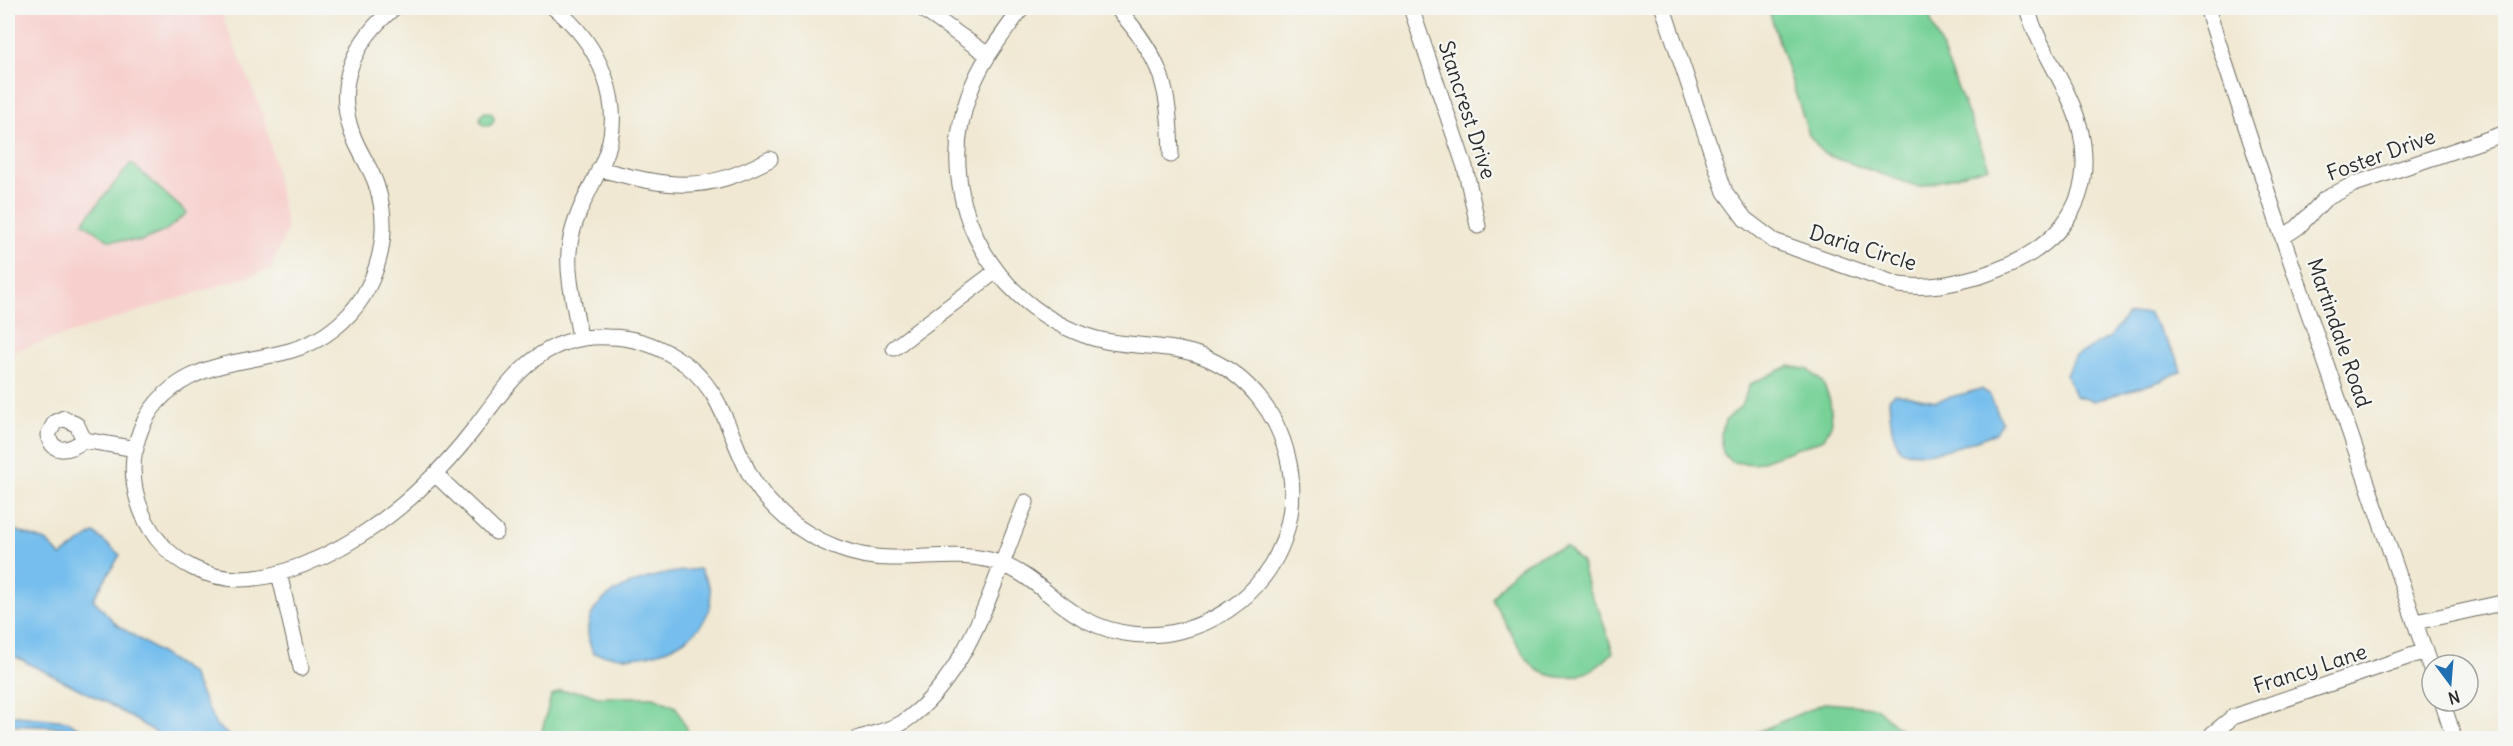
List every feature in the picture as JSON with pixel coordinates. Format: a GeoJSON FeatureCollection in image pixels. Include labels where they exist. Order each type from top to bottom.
{"type":"FeatureCollection","features":[{"type":"Feature","properties":{"kind":"street"},"geometry":{"type":"LineString","coordinates":[[554,8],[569,20],[588,41],[602,66],[609,90],[611,117],[606,149],[575,222],[569,251],[580,338]]}},
{"type":"Feature","properties":{"kind":"street"},"geometry":{"type":"LineString","coordinates":[[921,8],[988,55]]}},
{"type":"Feature","properties":{"kind":"street"},"geometry":{"type":"LineString","coordinates":[[384,11],[354,54],[346,86],[346,114],[375,180],[383,216],[378,264],[362,298],[349,315],[318,340],[288,351],[198,373],[179,383],[151,413],[136,449],[135,487],[147,525],[173,556],[202,573],[236,579],[279,573],[313,561],[361,535],[404,503],[435,474],[474,430],[514,376],[549,349],[580,338],[601,336],[638,340],[685,363],[716,398],[757,486],[781,513],[819,540],[846,551],[874,557],[955,554],[1000,563],[1039,583],[1077,615],[1100,626],[1145,634],[1188,629],[1231,608],[1268,573],[1290,523],[1292,487],[1286,449],[1271,414],[1258,395],[1227,369],[1191,352],[1170,348],[1114,344],[1087,336],[1045,316],[1025,301],[995,272],[970,225],[958,176],[959,132],[970,89],[988,55],[1022,8]]}},
{"type":"Feature","properties":{"kind":"street"},"geometry":{"type":"LineString","coordinates":[[1117,8],[1137,31],[1156,60],[1168,93],[1171,155]]}},
{"type":"Feature","properties":{"kind":"street","name":"Stancrest Drive"},"geometry":{"type":"LineString","coordinates":[[1411,8],[1465,167],[1478,226]]}},
{"type":"Feature","properties":{"kind":"street","name":"Daria Circle"},"geometry":{"type":"LineString","coordinates":[[1663,8],[1725,192],[1745,219],[1774,241],[1899,285],[1918,288],[1954,284],[2014,265],[2049,242],[2071,212],[2083,180],[2081,134],[2075,115],[2027,8]]}},
{"type":"Feature","properties":{"kind":"street","name":"Martindale Road"},"geometry":{"type":"LineString","coordinates":[[2207,8],[2425,651]]}},
{"type":"Feature","properties":{"kind":"street","name":"Foster Drive"},"geometry":{"type":"LineString","coordinates":[[2283,237],[2298,227],[2325,199],[2352,185],[2505,133]]}},
{"type":"Feature","properties":{"kind":"street"},"geometry":{"type":"LineString","coordinates":[[599,169],[657,184],[706,185],[738,176],[770,159]]}},
{"type":"Feature","properties":{"kind":"street"},"geometry":{"type":"LineString","coordinates":[[894,348],[995,272]]}},
{"type":"Feature","properties":{"kind":"street"},"geometry":{"type":"LineString","coordinates":[[84,440],[136,449]]}},
{"type":"Feature","properties":{"kind":"street"},"geometry":{"type":"LineString","coordinates":[[435,474],[496,532]]}},
{"type":"Feature","properties":{"kind":"street"},"geometry":{"type":"LineString","coordinates":[[859,738],[901,723],[940,688],[977,630],[1000,563],[1026,502]]}},
{"type":"Feature","properties":{"kind":"street"},"geometry":{"type":"LineString","coordinates":[[279,573],[301,668]]}},
{"type":"Feature","properties":{"kind":"street"},"geometry":{"type":"LineString","coordinates":[[2416,622],[2505,602]]}},
{"type":"Feature","properties":{"kind":"street","name":"Francy Lane"},"geometry":{"type":"LineString","coordinates":[[2212,734],[2234,717],[2425,651]]}},
{"type":"Feature","properties":{"kind":"street"},"geometry":{"type":"LineString","coordinates":[[2446,713],[2454,738]]}},
{"type":"Feature","properties":{"kind":"shaded area"},"geometry":{"type":"Polygon","coordinates":[[[8,8],[219,8],[265,119],[287,228],[271,269],[8,353],[8,8]]]}},
{"type":"Feature","properties":{"kind":"green space"},"geometry":{"type":"Polygon","coordinates":[[[1768,8],[1926,8],[1989,167],[1919,187],[1824,154],[1809,135],[1768,8]]]}},
{"type":"Feature","properties":{"kind":"green space"},"geometry":{"type":"Polygon","coordinates":[[[487,112],[492,114],[494,119],[492,124],[487,126],[482,124],[480,119],[482,114],[487,112]]]}},
{"type":"Feature","properties":{"kind":"green space"},"geometry":{"type":"Polygon","coordinates":[[[131,163],[187,213],[165,231],[141,241],[108,240],[83,222],[131,163]]]}},
{"type":"Feature","properties":{"kind":"green space"},"geometry":{"type":"Polygon","coordinates":[[[1789,366],[1809,370],[1823,383],[1830,401],[1832,422],[1824,439],[1754,464],[1731,462],[1723,453],[1721,434],[1725,421],[1741,406],[1750,384],[1789,366]]]}},
{"type":"Feature","properties":{"kind":"green space"},"geometry":{"type":"Polygon","coordinates":[[[1566,547],[1582,563],[1588,589],[1599,610],[1613,652],[1588,672],[1559,677],[1548,675],[1533,666],[1492,599],[1499,588],[1523,564],[1542,554],[1566,547]]]}},
{"type":"Feature","properties":{"kind":"green space"},"geometry":{"type":"Polygon","coordinates":[[[560,691],[584,692],[597,697],[654,697],[676,707],[691,738],[540,738],[551,696],[560,691]]]}},
{"type":"Feature","properties":{"kind":"green space"},"geometry":{"type":"Polygon","coordinates":[[[1824,703],[1875,707],[1901,730],[1902,738],[1744,738],[1824,703]]]}},
{"type":"Feature","properties":{"kind":"water"},"geometry":{"type":"Polygon","coordinates":[[[2148,313],[2177,357],[2181,371],[2161,381],[2094,401],[2075,396],[2066,374],[2074,357],[2110,337],[2126,315],[2148,313]]]}},
{"type":"Feature","properties":{"kind":"water"},"geometry":{"type":"Polygon","coordinates":[[[1981,389],[1989,394],[2002,422],[1996,433],[1937,451],[1913,453],[1901,451],[1893,433],[1891,420],[1889,399],[1894,393],[1936,401],[1981,389]]]}},
{"type":"Feature","properties":{"kind":"water"},"geometry":{"type":"Polygon","coordinates":[[[8,528],[46,541],[61,556],[94,533],[120,555],[93,599],[116,624],[191,673],[216,725],[232,738],[165,738],[109,704],[8,653],[8,528]]]}},
{"type":"Feature","properties":{"kind":"water"},"geometry":{"type":"Polygon","coordinates":[[[700,569],[710,589],[710,605],[705,619],[696,631],[670,648],[655,653],[618,657],[593,653],[588,631],[592,614],[603,600],[620,589],[640,581],[700,569]]]}},
{"type":"Feature","properties":{"kind":"water"},"geometry":{"type":"Polygon","coordinates":[[[8,715],[67,721],[96,738],[79,738],[64,727],[8,725],[8,715]]]}}]}
